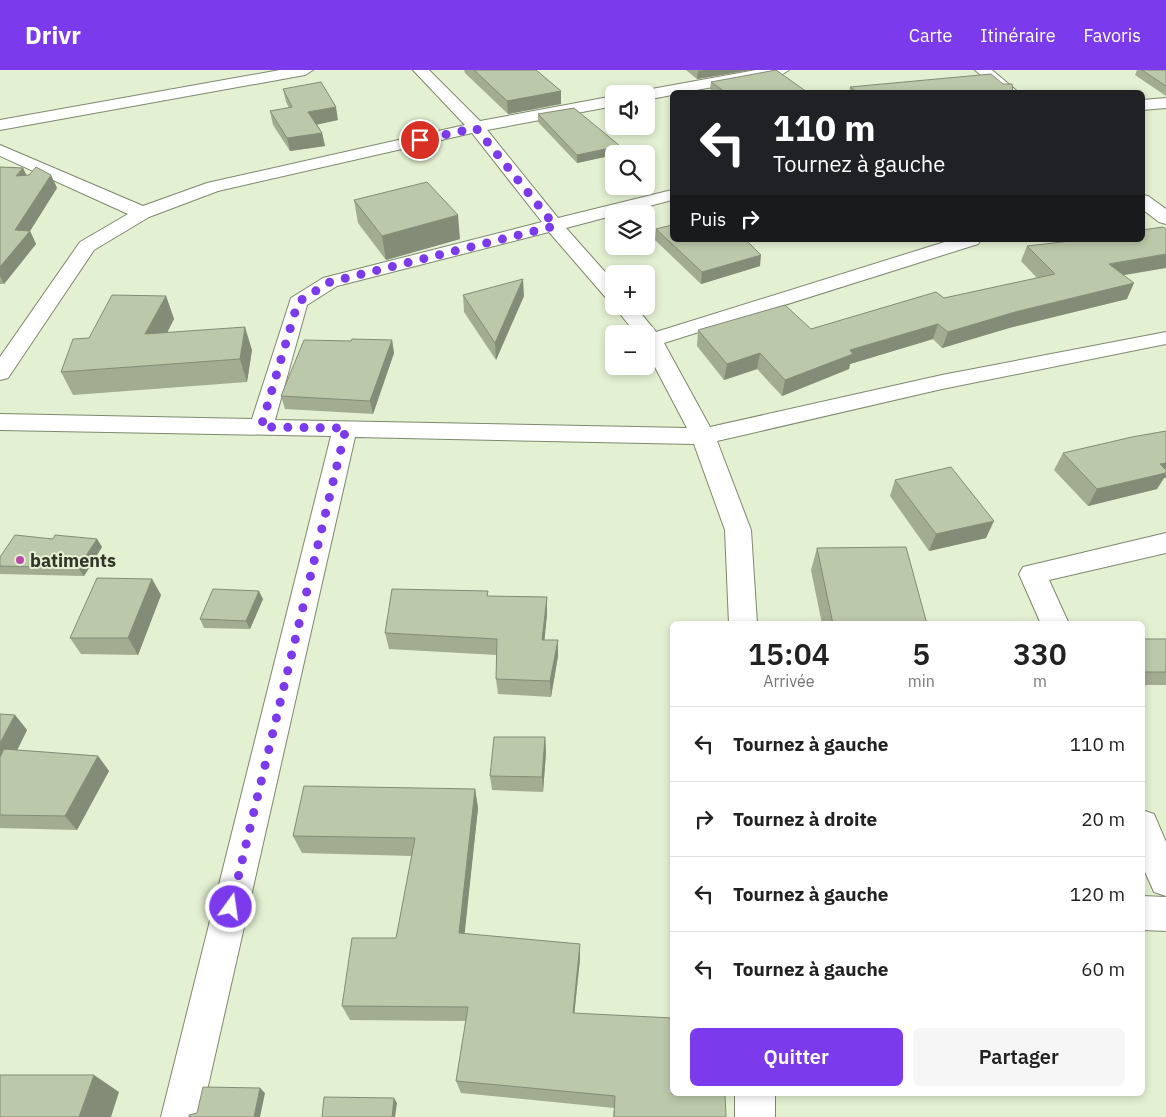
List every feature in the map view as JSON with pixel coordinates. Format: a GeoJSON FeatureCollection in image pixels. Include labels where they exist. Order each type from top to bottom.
{"type":"FeatureCollection","features":[{"type":"Feature","properties":{"kind":"street"},"geometry":{"type":"LineString","coordinates":[[0,125],[305,70]]}},
{"type":"Feature","properties":{"kind":"street"},"geometry":{"type":"LineString","coordinates":[[421,70],[476,128],[605,284]]}},
{"type":"Feature","properties":{"kind":"street"},"geometry":{"type":"LineString","coordinates":[[673,90],[781,70]]}},
{"type":"Feature","properties":{"kind":"street"},"geometry":{"type":"LineString","coordinates":[[983,70],[1008,90]]}},
{"type":"Feature","properties":{"kind":"street"},"geometry":{"type":"LineString","coordinates":[[655,93],[670,91]]}},
{"type":"Feature","properties":{"kind":"street"},"geometry":{"type":"LineString","coordinates":[[0,373],[86,246],[142,212],[213,187],[476,128],[605,103]]}},
{"type":"Feature","properties":{"kind":"street"},"geometry":{"type":"LineString","coordinates":[[1145,105],[1166,103]]}},
{"type":"Feature","properties":{"kind":"street"},"geometry":{"type":"LineString","coordinates":[[0,150],[142,212]]}},
{"type":"Feature","properties":{"kind":"street"},"geometry":{"type":"LineString","coordinates":[[261,427],[298,302],[330,282],[670,196]]}},
{"type":"Feature","properties":{"kind":"street"},"geometry":{"type":"LineString","coordinates":[[655,339],[965,242]]}},
{"type":"Feature","properties":{"kind":"street"},"geometry":{"type":"LineString","coordinates":[[631,315],[640,325]]}},
{"type":"Feature","properties":{"kind":"street"},"geometry":{"type":"LineString","coordinates":[[0,422],[703,436],[942,382],[1166,338]]}},
{"type":"Feature","properties":{"kind":"street"},"geometry":{"type":"LineString","coordinates":[[655,346],[703,436],[738,530],[743,621]]}},
{"type":"Feature","properties":{"kind":"street"},"geometry":{"type":"LineString","coordinates":[[181,1117],[346,428]]}},
{"type":"Feature","properties":{"kind":"street"},"geometry":{"type":"LineString","coordinates":[[1054,621],[1033,574],[1166,543]]}},
{"type":"Feature","properties":{"kind":"street"},"geometry":{"type":"LineString","coordinates":[[1145,833],[1166,880]]}},
{"type":"Feature","properties":{"kind":"street"},"geometry":{"type":"LineString","coordinates":[[1145,913],[1166,914]]}},
{"type":"Feature","properties":{"kind":"street"},"geometry":{"type":"LineString","coordinates":[[755,1117],[756,1096]]}},
{"type":"Feature","properties":{"kind":"building"},"geometry":{"type":"Polygon","coordinates":[[[474,70],[536,70],[561,91],[507,101],[474,70]]]}},
{"type":"Feature","properties":{"kind":"building"},"geometry":{"type":"Polygon","coordinates":[[[776,70],[804,90],[722,90],[711,82],[776,70]]]}},
{"type":"Feature","properties":{"kind":"building"},"geometry":{"type":"Polygon","coordinates":[[[1142,70],[1166,70],[1166,86],[1142,70]]]}},
{"type":"Feature","properties":{"kind":"building"},"geometry":{"type":"Polygon","coordinates":[[[991,74],[1003,84],[1012,84],[1013,90],[854,90],[850,87],[991,74]]]}},
{"type":"Feature","properties":{"kind":"building"},"geometry":{"type":"Polygon","coordinates":[[[321,82],[336,107],[308,112],[322,133],[287,138],[270,111],[292,107],[283,89],[321,82]]]}},
{"type":"Feature","properties":{"kind":"building"},"geometry":{"type":"Polygon","coordinates":[[[574,108],[619,145],[605,145],[605,149],[577,155],[538,114],[574,108]]]}},
{"type":"Feature","properties":{"kind":"building"},"geometry":{"type":"Polygon","coordinates":[[[0,167],[23,168],[16,176],[29,175],[36,167],[51,175],[15,230],[30,231],[0,267],[0,167]]]}},
{"type":"Feature","properties":{"kind":"building"},"geometry":{"type":"Polygon","coordinates":[[[427,182],[458,215],[382,236],[354,200],[427,182]]]}},
{"type":"Feature","properties":{"kind":"building"},"geometry":{"type":"Polygon","coordinates":[[[670,226],[670,242],[748,242],[761,255],[702,272],[656,229],[670,226]]]}},
{"type":"Feature","properties":{"kind":"building"},"geometry":{"type":"Polygon","coordinates":[[[1163,227],[1166,229],[1166,254],[1109,264],[1134,283],[1015,312],[948,332],[938,324],[850,350],[853,354],[785,380],[760,353],[727,364],[698,330],[785,305],[811,329],[936,292],[944,298],[1055,274],[1027,246],[1062,242],[1145,242],[1145,230],[1163,227]]]}},
{"type":"Feature","properties":{"kind":"building"},"geometry":{"type":"Polygon","coordinates":[[[523,279],[495,343],[463,295],[523,279]]]}},
{"type":"Feature","properties":{"kind":"building"},"geometry":{"type":"Polygon","coordinates":[[[112,295],[166,296],[145,334],[245,327],[240,359],[61,372],[73,339],[89,338],[112,295]]]}},
{"type":"Feature","properties":{"kind":"building"},"geometry":{"type":"Polygon","coordinates":[[[352,339],[392,340],[370,401],[281,396],[304,340],[351,341],[352,339]]]}},
{"type":"Feature","properties":{"kind":"building"},"geometry":{"type":"Polygon","coordinates":[[[1166,431],[1166,463],[1160,464],[1166,470],[1166,473],[1097,489],[1063,453],[1132,437],[1166,431]]]}},
{"type":"Feature","properties":{"kind":"building"},"geometry":{"type":"Polygon","coordinates":[[[951,467],[994,521],[936,534],[895,480],[951,467]]]}},
{"type":"Feature","properties":{"kind":"building"},"geometry":{"type":"Polygon","coordinates":[[[15,535],[53,539],[55,535],[97,539],[78,568],[0,566],[0,557],[15,535]]]}},
{"type":"Feature","properties":{"kind":"building"},"geometry":{"type":"Polygon","coordinates":[[[906,547],[926,621],[832,621],[817,548],[906,547]]]}},
{"type":"Feature","properties":{"kind":"building"},"geometry":{"type":"Polygon","coordinates":[[[97,578],[152,579],[128,638],[70,638],[97,578]]]}},
{"type":"Feature","properties":{"kind":"building"},"geometry":{"type":"Polygon","coordinates":[[[213,589],[259,591],[246,621],[200,619],[213,589]]]}},
{"type":"Feature","properties":{"kind":"building"},"geometry":{"type":"Polygon","coordinates":[[[392,589],[488,591],[487,596],[547,597],[542,640],[558,640],[550,681],[496,679],[497,639],[385,633],[392,589]]]}},
{"type":"Feature","properties":{"kind":"building"},"geometry":{"type":"Polygon","coordinates":[[[1145,639],[1166,639],[1166,672],[1145,672],[1145,639]]]}},
{"type":"Feature","properties":{"kind":"building"},"geometry":{"type":"Polygon","coordinates":[[[0,714],[15,715],[0,743],[0,714]]]}},
{"type":"Feature","properties":{"kind":"building"},"geometry":{"type":"Polygon","coordinates":[[[494,737],[545,737],[542,777],[490,776],[494,737]]]}},
{"type":"Feature","properties":{"kind":"building"},"geometry":{"type":"Polygon","coordinates":[[[4,749],[98,756],[65,816],[0,815],[0,757],[4,749]]]}},
{"type":"Feature","properties":{"kind":"building"},"geometry":{"type":"Polygon","coordinates":[[[304,786],[475,789],[459,933],[580,944],[573,1013],[670,1018],[670,1096],[725,1096],[726,1117],[614,1117],[615,1096],[456,1081],[468,1007],[342,1006],[352,938],[396,938],[415,838],[293,836],[304,786]]]}},
{"type":"Feature","properties":{"kind":"building"},"geometry":{"type":"Polygon","coordinates":[[[0,1075],[94,1075],[79,1117],[0,1117],[0,1075]]]}},
{"type":"Feature","properties":{"kind":"building"},"geometry":{"type":"Polygon","coordinates":[[[203,1087],[260,1088],[254,1117],[189,1117],[189,1115],[197,1113],[203,1087]]]}},
{"type":"Feature","properties":{"kind":"building"},"geometry":{"type":"Polygon","coordinates":[[[324,1097],[394,1098],[392,1117],[322,1117],[324,1097]]]}},
{"type":"Feature","properties":{"kind":"place","name":"batiments"},"geometry":{"type":"Point","coordinates":[20,560]}},
{"type":"Feature","properties":{"kind":"route"},"geometry":{"type":"LineString","coordinates":[[231,907],[346,428],[261,427],[298,302],[330,282],[555,226],[476,128],[420,140]]}}]}
